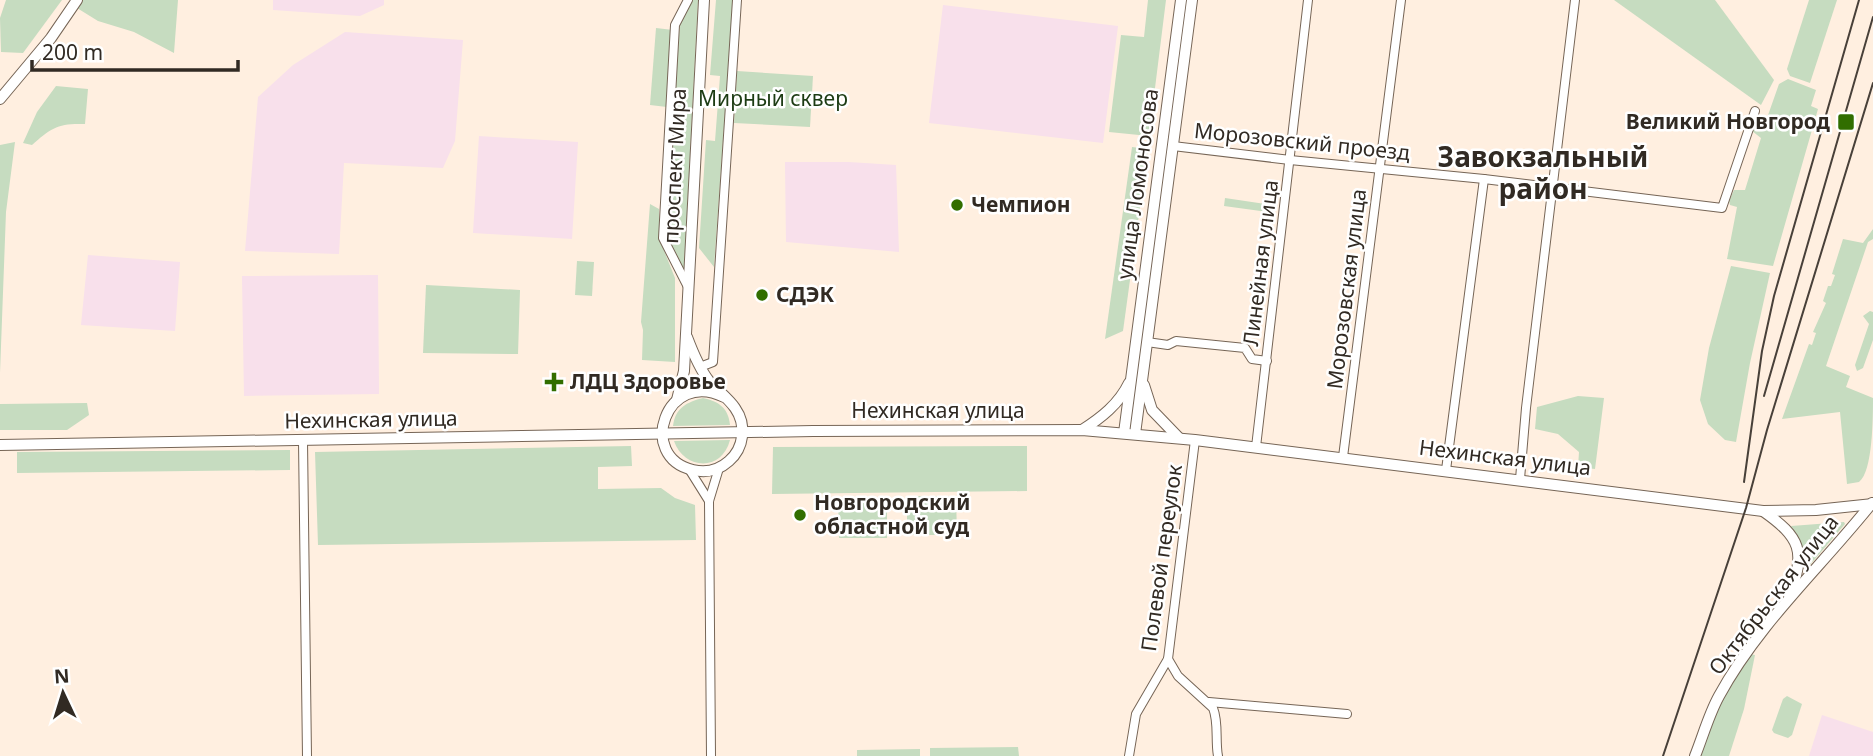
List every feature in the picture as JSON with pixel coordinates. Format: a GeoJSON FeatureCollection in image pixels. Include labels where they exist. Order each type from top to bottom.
{"type":"FeatureCollection","features":[{"type":"Feature","properties":{"kind":"main road"},"geometry":{"type":"LineString","coordinates":[[0,99],[36,56],[76,0]]}},
{"type":"Feature","properties":{"kind":"main road","name":"проспект Мира"},"geometry":{"type":"LineString","coordinates":[[662,435],[665,415],[677,400],[684,371],[704,0]]}},
{"type":"Feature","properties":{"kind":"main road","name":"улица Ломоносова"},"geometry":{"type":"LineString","coordinates":[[1130,434],[1153,258],[1181,0]]}},
{"type":"Feature","properties":{"kind":"main road","name":"улица Ломоносова"},"geometry":{"type":"LineString","coordinates":[[1082,430],[1104,415],[1119,400],[1138,372],[1147,342],[1153,258],[1173,146],[1192,0]]}},
{"type":"Feature","properties":{"kind":"main road","name":"проспект Мира"},"geometry":{"type":"LineString","coordinates":[[686,334],[700,368],[740,416],[743,433]]}},
{"type":"Feature","properties":{"kind":"main road","name":"улица Ломоносова"},"geometry":{"type":"LineString","coordinates":[[1138,372],[1149,404],[1160,420],[1180,438]]}},
{"type":"Feature","properties":{"kind":"main road"},"geometry":{"type":"LineString","coordinates":[[677,400],[700,391],[724,397]]}},
{"type":"Feature","properties":{"kind":"main road","name":"Нехинская улица"},"geometry":{"type":"LineString","coordinates":[[0,445],[1082,430],[1180,438],[1343,457],[1763,510],[1816,510],[1872,503]]}},
{"type":"Feature","properties":{"kind":"main road"},"geometry":{"type":"LineString","coordinates":[[662,435],[670,456],[689,469],[699,471],[719,468],[736,453],[743,433]]}},
{"type":"Feature","properties":{"kind":"main road","name":"Октябрьская улица"},"geometry":{"type":"LineString","coordinates":[[1695,756],[1718,698],[1745,656],[1872,503]]}},
{"type":"Feature","properties":{"kind":"main road"},"geometry":{"type":"LineString","coordinates":[[1763,510],[1786,528],[1796,543],[1799,556],[1794,582],[1784,606]]}},
{"type":"Feature","properties":{"kind":"street"},"geometry":{"type":"LineString","coordinates":[[688,0],[675,24],[663,238],[688,287]]}},
{"type":"Feature","properties":{"kind":"street"},"geometry":{"type":"LineString","coordinates":[[700,368],[713,362],[737,0]]}},
{"type":"Feature","properties":{"kind":"street","name":"Линейная улица"},"geometry":{"type":"LineString","coordinates":[[1256,447],[1308,0]]}},
{"type":"Feature","properties":{"kind":"street","name":"Морозовская улица"},"geometry":{"type":"LineString","coordinates":[[1343,457],[1401,0]]}},
{"type":"Feature","properties":{"kind":"street"},"geometry":{"type":"LineString","coordinates":[[1520,480],[1525,408],[1575,0]]}},
{"type":"Feature","properties":{"kind":"street","name":"Морозовский проезд"},"geometry":{"type":"LineString","coordinates":[[1173,146],[1290,160],[1380,167],[1722,208],[1755,111]]}},
{"type":"Feature","properties":{"kind":"street"},"geometry":{"type":"LineString","coordinates":[[1446,470],[1484,179]]}},
{"type":"Feature","properties":{"kind":"street"},"geometry":{"type":"LineString","coordinates":[[1147,342],[1168,345],[1176,341],[1245,348],[1252,359],[1267,361]]}},
{"type":"Feature","properties":{"kind":"street","name":"Полевой переулок"},"geometry":{"type":"LineString","coordinates":[[1129,756],[1136,714],[1168,659],[1195,440]]}},
{"type":"Feature","properties":{"kind":"street"},"geometry":{"type":"LineString","coordinates":[[303,441],[307,756]]}},
{"type":"Feature","properties":{"kind":"street"},"geometry":{"type":"LineString","coordinates":[[710,756],[709,501],[719,468]]}},
{"type":"Feature","properties":{"kind":"street"},"geometry":{"type":"LineString","coordinates":[[689,469],[709,501]]}},
{"type":"Feature","properties":{"kind":"street"},"geometry":{"type":"LineString","coordinates":[[1168,659],[1178,676],[1209,702],[1216,715],[1218,756]]}},
{"type":"Feature","properties":{"kind":"street"},"geometry":{"type":"LineString","coordinates":[[1209,702],[1348,713]]}},
{"type":"Feature","properties":{"kind":"shaded area"},"geometry":{"type":"Polygon","coordinates":[[[273,0],[384,0],[384,5],[360,16],[273,10],[273,0]]]}},
{"type":"Feature","properties":{"kind":"shaded area"},"geometry":{"type":"Polygon","coordinates":[[[943,5],[1118,26],[1103,143],[929,123],[943,5]]]}},
{"type":"Feature","properties":{"kind":"shaded area"},"geometry":{"type":"Polygon","coordinates":[[[345,32],[463,40],[455,141],[443,168],[344,163],[339,254],[245,251],[258,97],[293,65],[345,32]]]}},
{"type":"Feature","properties":{"kind":"shaded area"},"geometry":{"type":"Polygon","coordinates":[[[479,136],[578,142],[572,239],[473,233],[479,136]]]}},
{"type":"Feature","properties":{"kind":"shaded area"},"geometry":{"type":"Polygon","coordinates":[[[785,162],[896,165],[899,252],[786,242],[785,162]]]}},
{"type":"Feature","properties":{"kind":"shaded area"},"geometry":{"type":"Polygon","coordinates":[[[88,255],[180,262],[175,331],[81,325],[88,255]]]}},
{"type":"Feature","properties":{"kind":"shaded area"},"geometry":{"type":"Polygon","coordinates":[[[378,275],[379,394],[244,396],[242,276],[378,275]]]}},
{"type":"Feature","properties":{"kind":"shaded area"},"geometry":{"type":"Polygon","coordinates":[[[1822,715],[1873,732],[1873,756],[1809,756],[1822,715]]]}},
{"type":"Feature","properties":{"kind":"green space"},"geometry":{"type":"Polygon","coordinates":[[[6,0],[62,0],[23,53],[1,52],[0,18],[6,0]]]}},
{"type":"Feature","properties":{"kind":"green space"},"geometry":{"type":"Polygon","coordinates":[[[82,0],[178,0],[174,53],[134,32],[98,21],[77,8],[82,0]]]}},
{"type":"Feature","properties":{"kind":"green space"},"geometry":{"type":"Polygon","coordinates":[[[692,0],[698,0],[684,270],[665,235],[680,22],[692,0]]]}},
{"type":"Feature","properties":{"kind":"green space"},"geometry":{"type":"Polygon","coordinates":[[[716,0],[733,0],[714,267],[699,248],[706,140],[715,141],[720,76],[710,75],[716,0]]]}},
{"type":"Feature","properties":{"kind":"green space"},"geometry":{"type":"Polygon","coordinates":[[[1148,0],[1166,0],[1149,136],[1109,132],[1121,35],[1144,37],[1148,0]]]}},
{"type":"Feature","properties":{"kind":"green space"},"geometry":{"type":"Polygon","coordinates":[[[1185,0],[1188,0],[1155,254],[1152,254],[1185,0]]]}},
{"type":"Feature","properties":{"kind":"green space"},"geometry":{"type":"Polygon","coordinates":[[[1614,0],[1715,0],[1774,80],[1761,105],[1614,0]]]}},
{"type":"Feature","properties":{"kind":"green space"},"geometry":{"type":"Polygon","coordinates":[[[1809,0],[1837,0],[1810,83],[1790,76],[1787,69],[1809,0]]]}},
{"type":"Feature","properties":{"kind":"green space"},"geometry":{"type":"Polygon","coordinates":[[[656,28],[673,30],[667,107],[650,105],[656,28]]]}},
{"type":"Feature","properties":{"kind":"green space","name":"Мирный сквер"},"geometry":{"type":"Polygon","coordinates":[[[737,71],[813,76],[810,127],[734,123],[737,71]]]}},
{"type":"Feature","properties":{"kind":"green space"},"geometry":{"type":"Polygon","coordinates":[[[1788,79],[1816,90],[1811,106],[1818,109],[1773,266],[1727,259],[1737,207],[1730,205],[1729,201],[1734,190],[1745,190],[1761,138],[1752,131],[1757,116],[1767,118],[1779,84],[1788,79]]]}},
{"type":"Feature","properties":{"kind":"green space"},"geometry":{"type":"Polygon","coordinates":[[[56,86],[88,89],[85,124],[61,126],[32,145],[23,143],[37,112],[56,86]]]}},
{"type":"Feature","properties":{"kind":"green space"},"geometry":{"type":"Polygon","coordinates":[[[15,142],[6,212],[0,373],[0,145],[15,142]]]}},
{"type":"Feature","properties":{"kind":"green space"},"geometry":{"type":"Polygon","coordinates":[[[1132,147],[1148,149],[1123,331],[1105,339],[1132,147]]]}},
{"type":"Feature","properties":{"kind":"green space"},"geometry":{"type":"Polygon","coordinates":[[[1225,198],[1272,205],[1269,205],[1268,212],[1224,206],[1225,198]]]}},
{"type":"Feature","properties":{"kind":"green space"},"geometry":{"type":"Polygon","coordinates":[[[650,204],[659,209],[659,238],[675,278],[675,362],[642,360],[641,322],[650,204]]]}},
{"type":"Feature","properties":{"kind":"green space"},"geometry":{"type":"Polygon","coordinates":[[[1873,229],[1873,239],[1868,242],[1826,366],[1850,376],[1846,387],[1873,398],[1867,467],[1859,482],[1847,484],[1840,412],[1782,419],[1809,344],[1812,345],[1816,333],[1813,332],[1826,303],[1823,301],[1835,275],[1832,274],[1843,239],[1863,243],[1873,229]]]}},
{"type":"Feature","properties":{"kind":"green space"},"geometry":{"type":"Polygon","coordinates":[[[577,261],[594,262],[592,296],[575,295],[577,261]]]}},
{"type":"Feature","properties":{"kind":"green space"},"geometry":{"type":"Polygon","coordinates":[[[1731,266],[1770,273],[1736,442],[1725,440],[1708,424],[1700,400],[1709,348],[1731,266]]]}},
{"type":"Feature","properties":{"kind":"green space"},"geometry":{"type":"Polygon","coordinates":[[[426,285],[520,290],[518,354],[423,353],[426,285]]]}},
{"type":"Feature","properties":{"kind":"green space"},"geometry":{"type":"Polygon","coordinates":[[[1873,312],[1873,340],[1863,368],[1857,371],[1855,365],[1869,324],[1863,316],[1873,312]]]}},
{"type":"Feature","properties":{"kind":"green space"},"geometry":{"type":"Polygon","coordinates":[[[1578,396],[1604,398],[1595,469],[1578,467],[1579,452],[1558,434],[1535,429],[1537,407],[1578,396]]]}},
{"type":"Feature","properties":{"kind":"green space"},"geometry":{"type":"Polygon","coordinates":[[[703,398],[722,407],[730,425],[673,426],[679,410],[703,398]]]}},
{"type":"Feature","properties":{"kind":"green space"},"geometry":{"type":"Polygon","coordinates":[[[87,403],[89,415],[67,430],[0,430],[0,404],[87,403]]]}},
{"type":"Feature","properties":{"kind":"green space"},"geometry":{"type":"Polygon","coordinates":[[[730,440],[719,458],[703,463],[686,458],[674,441],[730,440]]]}},
{"type":"Feature","properties":{"kind":"green space"},"geometry":{"type":"Polygon","coordinates":[[[631,446],[632,466],[598,467],[598,489],[661,488],[675,498],[695,505],[696,540],[318,545],[315,452],[631,446]]]}},
{"type":"Feature","properties":{"kind":"green space"},"geometry":{"type":"Polygon","coordinates":[[[1027,446],[1027,491],[772,494],[773,447],[1027,446]]]}},
{"type":"Feature","properties":{"kind":"green space"},"geometry":{"type":"Polygon","coordinates":[[[290,450],[290,470],[17,473],[17,452],[290,450]]]}},
{"type":"Feature","properties":{"kind":"green space"},"geometry":{"type":"Polygon","coordinates":[[[907,496],[956,496],[957,535],[907,535],[907,496]]]}},
{"type":"Feature","properties":{"kind":"green space"},"geometry":{"type":"Polygon","coordinates":[[[838,499],[887,499],[887,538],[839,538],[838,499]]]}},
{"type":"Feature","properties":{"kind":"green space"},"geometry":{"type":"Polygon","coordinates":[[[1844,522],[1809,566],[1806,565],[1801,545],[1791,526],[1844,522]]]}},
{"type":"Feature","properties":{"kind":"green space"},"geometry":{"type":"Polygon","coordinates":[[[1749,654],[1755,655],[1744,709],[1729,756],[1701,756],[1718,707],[1749,654]]]}},
{"type":"Feature","properties":{"kind":"green space"},"geometry":{"type":"Polygon","coordinates":[[[1787,696],[1802,704],[1792,735],[1788,738],[1772,730],[1783,699],[1787,696]]]}},
{"type":"Feature","properties":{"kind":"green space"},"geometry":{"type":"Polygon","coordinates":[[[1018,747],[1019,756],[930,756],[930,748],[1018,747]]]}},
{"type":"Feature","properties":{"kind":"green space"},"geometry":{"type":"Polygon","coordinates":[[[920,749],[920,756],[857,756],[857,750],[920,749]]]}},
{"type":"Feature","properties":{"kind":"railway"},"geometry":{"type":"LineString","coordinates":[[1744,482],[1762,351],[1774,296],[1859,0]]}},
{"type":"Feature","properties":{"kind":"railway"},"geometry":{"type":"LineString","coordinates":[[1764,396],[1873,17]]}},
{"type":"Feature","properties":{"kind":"railway"},"geometry":{"type":"LineString","coordinates":[[1663,756],[1746,508],[1767,430],[1873,83]]}},
{"type":"Feature","properties":{"kind":"place","name":"Великий Новгород"},"geometry":{"type":"Point","coordinates":[1846,122]}},
{"type":"Feature","properties":{"kind":"place","name":"Чемпион"},"geometry":{"type":"Point","coordinates":[957,205]}},
{"type":"Feature","properties":{"kind":"place","name":"СДЭК"},"geometry":{"type":"Point","coordinates":[762,295]}},
{"type":"Feature","properties":{"kind":"place","name":"ЛДЦ Здоровье"},"geometry":{"type":"Point","coordinates":[554,382]}},
{"type":"Feature","properties":{"kind":"place","name":"Новгородский областной суд"},"geometry":{"type":"Point","coordinates":[800,515]}},
{"type":"Feature","properties":{"kind":"district","name":"Завокзальный район"},"geometry":{"type":"Point","coordinates":[1543,173]}}]}
